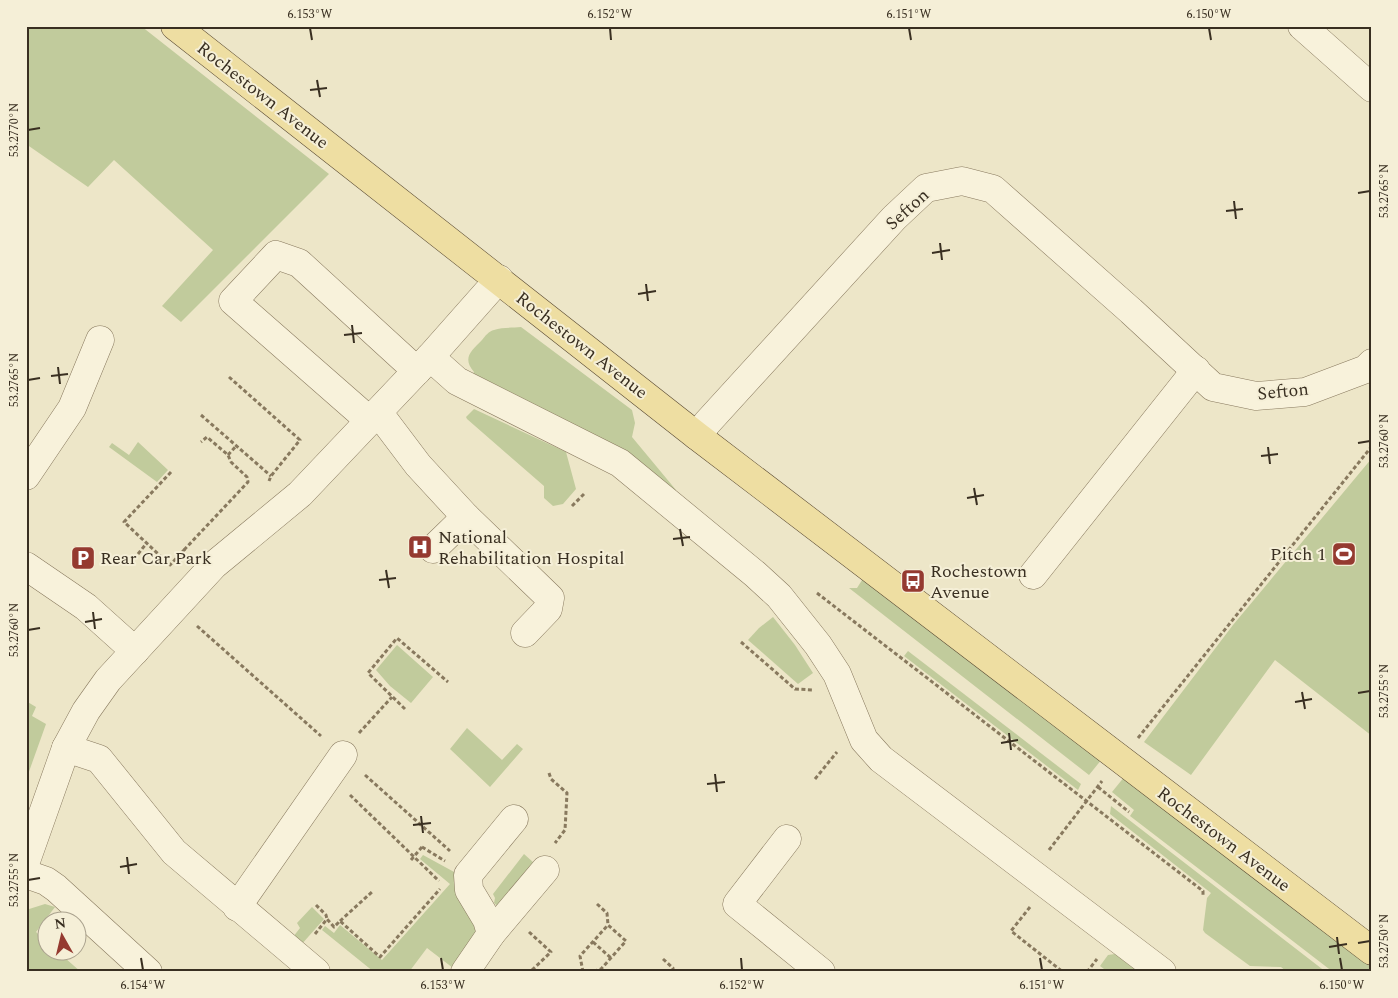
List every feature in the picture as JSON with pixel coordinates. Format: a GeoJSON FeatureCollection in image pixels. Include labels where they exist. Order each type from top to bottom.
{"type":"FeatureCollection","features":[{"type":"Feature","properties":{"kind":"main road","name":"Rochestown Avenue"},"geometry":{"type":"LineString","coordinates":[[175,26],[698,436],[1372,951]]}},
{"type":"Feature","properties":{"kind":"street"},"geometry":{"type":"LineString","coordinates":[[1302,26],[1372,88]]}},
{"type":"Feature","properties":{"kind":"street","name":"Sefton"},"geometry":{"type":"LineString","coordinates":[[698,436],[714,415],[894,218],[926,188],[962,181],[993,189],[1102,284],[1213,387],[1256,396],[1305,392],[1366,369],[1372,363]]}},
{"type":"Feature","properties":{"kind":"street"},"geometry":{"type":"LineString","coordinates":[[525,633],[548,609],[550,598],[466,516],[374,416],[233,301],[276,255],[299,262],[424,364],[620,464],[723,552],[779,596],[802,623],[837,674],[864,740],[881,759],[972,833],[1032,873],[1081,917],[1162,972]]}},
{"type":"Feature","properties":{"kind":"street"},"geometry":{"type":"LineString","coordinates":[[26,861],[66,748],[86,710],[108,680],[214,565],[300,494],[424,364],[499,280]]}},
{"type":"Feature","properties":{"kind":"street"},"geometry":{"type":"LineString","coordinates":[[26,476],[72,408],[100,340]]}},
{"type":"Feature","properties":{"kind":"street"},"geometry":{"type":"LineString","coordinates":[[1032,575],[1196,370]]}},
{"type":"Feature","properties":{"kind":"street"},"geometry":{"type":"LineString","coordinates":[[432,549],[466,516]]}},
{"type":"Feature","properties":{"kind":"street"},"geometry":{"type":"LineString","coordinates":[[26,566],[86,607],[135,651]]}},
{"type":"Feature","properties":{"kind":"street"},"geometry":{"type":"LineString","coordinates":[[66,748],[99,759],[174,852],[237,907],[316,967]]}},
{"type":"Feature","properties":{"kind":"street"},"geometry":{"type":"LineString","coordinates":[[237,907],[343,755]]}},
{"type":"Feature","properties":{"kind":"street"},"geometry":{"type":"LineString","coordinates":[[492,934],[487,920],[469,890],[468,875],[514,819]]}},
{"type":"Feature","properties":{"kind":"street"},"geometry":{"type":"LineString","coordinates":[[787,838],[737,904],[821,972]]}},
{"type":"Feature","properties":{"kind":"street"},"geometry":{"type":"LineString","coordinates":[[465,972],[492,934],[545,870]]}},
{"type":"Feature","properties":{"kind":"street"},"geometry":{"type":"LineString","coordinates":[[26,874],[46,881],[56,888],[105,941],[148,972]]}},
{"type":"Feature","properties":{"kind":"path"},"geometry":{"type":"LineString","coordinates":[[229,378],[300,440],[271,476],[269,484]]}},
{"type":"Feature","properties":{"kind":"path"},"geometry":{"type":"LineString","coordinates":[[201,415],[271,476]]}},
{"type":"Feature","properties":{"kind":"path"},"geometry":{"type":"LineString","coordinates":[[171,472],[124,522],[170,565],[248,482],[247,477],[231,462],[228,455],[207,436],[201,442]]}},
{"type":"Feature","properties":{"kind":"path"},"geometry":{"type":"LineString","coordinates":[[228,455],[236,446]]}},
{"type":"Feature","properties":{"kind":"path"},"geometry":{"type":"LineString","coordinates":[[1032,873],[1086,801],[1121,760],[1372,446]]}},
{"type":"Feature","properties":{"kind":"path"},"geometry":{"type":"LineString","coordinates":[[572,506],[584,494]]}},
{"type":"Feature","properties":{"kind":"path"},"geometry":{"type":"LineString","coordinates":[[138,554],[146,544]]}},
{"type":"Feature","properties":{"kind":"path"},"geometry":{"type":"LineString","coordinates":[[184,550],[190,556]]}},
{"type":"Feature","properties":{"kind":"path"},"geometry":{"type":"LineString","coordinates":[[817,593],[1203,891],[1203,896]]}},
{"type":"Feature","properties":{"kind":"path"},"geometry":{"type":"LineString","coordinates":[[405,709],[368,673],[397,638],[448,682]]}},
{"type":"Feature","properties":{"kind":"path"},"geometry":{"type":"LineString","coordinates":[[741,642],[795,689],[822,690]]}},
{"type":"Feature","properties":{"kind":"path"},"geometry":{"type":"LineString","coordinates":[[343,755],[343,751],[392,697]]}},
{"type":"Feature","properties":{"kind":"path"},"geometry":{"type":"LineString","coordinates":[[816,779],[838,752]]}},
{"type":"Feature","properties":{"kind":"path"},"geometry":{"type":"LineString","coordinates":[[549,773],[551,779],[567,793],[565,830],[553,846],[550,844]]}},
{"type":"Feature","properties":{"kind":"path"},"geometry":{"type":"LineString","coordinates":[[1098,787],[1129,812]]}},
{"type":"Feature","properties":{"kind":"path"},"geometry":{"type":"LineString","coordinates":[[340,921],[380,957],[444,885],[346,791]]}},
{"type":"Feature","properties":{"kind":"path"},"geometry":{"type":"LineString","coordinates":[[411,860],[422,847],[448,862]]}},
{"type":"Feature","properties":{"kind":"path"},"geometry":{"type":"LineString","coordinates":[[316,905],[334,927],[373,891]]}},
{"type":"Feature","properties":{"kind":"path"},"geometry":{"type":"LineString","coordinates":[[584,972],[580,956],[608,924],[608,913],[597,904]]}},
{"type":"Feature","properties":{"kind":"path"},"geometry":{"type":"LineString","coordinates":[[1031,906],[1011,932],[1063,972]]}},
{"type":"Feature","properties":{"kind":"path"},"geometry":{"type":"LineString","coordinates":[[316,967],[327,919]]}},
{"type":"Feature","properties":{"kind":"path"},"geometry":{"type":"LineString","coordinates":[[591,972],[601,969],[626,940],[608,924]]}},
{"type":"Feature","properties":{"kind":"path"},"geometry":{"type":"LineString","coordinates":[[593,942],[611,958]]}},
{"type":"Feature","properties":{"kind":"path"},"geometry":{"type":"LineString","coordinates":[[1087,972],[1099,957]]}},
{"type":"Feature","properties":{"kind":"path"},"geometry":{"type":"LineString","coordinates":[[663,959],[673,968],[673,972]]}},
{"type":"Feature","properties":{"kind":"green space"},"geometry":{"type":"Polygon","coordinates":[[[26,26],[141,26],[329,174],[181,322],[162,306],[213,250],[114,160],[88,187],[26,144],[26,26]]]}},
{"type":"Feature","properties":{"kind":"green space"},"geometry":{"type":"Polygon","coordinates":[[[521,327],[632,410],[635,423],[632,437],[676,490],[674,494],[469,379],[474,372],[470,367],[469,355],[487,334],[497,329],[521,327]]]}},
{"type":"Feature","properties":{"kind":"green space"},"geometry":{"type":"Polygon","coordinates":[[[474,409],[566,452],[576,489],[563,504],[553,506],[544,498],[544,486],[467,419],[466,417],[474,409]]]}},
{"type":"Feature","properties":{"kind":"green space"},"geometry":{"type":"Polygon","coordinates":[[[138,442],[168,470],[157,482],[109,447],[112,443],[129,455],[138,442]]]}},
{"type":"Feature","properties":{"kind":"green space"},"geometry":{"type":"Polygon","coordinates":[[[1372,458],[1372,736],[1275,660],[1191,775],[1144,742],[1233,625],[1372,458]]]}},
{"type":"Feature","properties":{"kind":"green space"},"geometry":{"type":"Polygon","coordinates":[[[864,577],[1102,759],[1089,775],[849,588],[857,588],[864,577]]]}},
{"type":"Feature","properties":{"kind":"green space"},"geometry":{"type":"Polygon","coordinates":[[[773,617],[795,645],[813,673],[798,684],[748,640],[773,617]]]}},
{"type":"Feature","properties":{"kind":"green space"},"geometry":{"type":"Polygon","coordinates":[[[397,645],[433,677],[411,703],[390,686],[376,670],[397,645]]]}},
{"type":"Feature","properties":{"kind":"green space"},"geometry":{"type":"Polygon","coordinates":[[[908,651],[1081,784],[1078,790],[904,656],[908,651]]]}},
{"type":"Feature","properties":{"kind":"green space"},"geometry":{"type":"Polygon","coordinates":[[[26,701],[36,707],[32,716],[46,724],[26,780],[26,701]]]}},
{"type":"Feature","properties":{"kind":"green space"},"geometry":{"type":"Polygon","coordinates":[[[467,728],[502,760],[517,744],[523,749],[490,787],[450,749],[467,728]]]}},
{"type":"Feature","properties":{"kind":"green space"},"geometry":{"type":"Polygon","coordinates":[[[1125,776],[1372,968],[1372,972],[1333,972],[1130,816],[1134,810],[1112,792],[1125,776]]]}},
{"type":"Feature","properties":{"kind":"green space"},"geometry":{"type":"Polygon","coordinates":[[[1111,806],[1326,972],[1287,972],[1281,967],[1250,966],[1205,933],[1203,930],[1207,898],[1211,893],[1110,814],[1111,806]]]}},
{"type":"Feature","properties":{"kind":"green space"},"geometry":{"type":"Polygon","coordinates":[[[524,854],[534,863],[501,909],[494,903],[495,898],[493,894],[524,854]]]}},
{"type":"Feature","properties":{"kind":"green space"},"geometry":{"type":"Polygon","coordinates":[[[423,855],[456,873],[478,931],[453,968],[427,948],[409,972],[374,972],[322,930],[325,926],[334,933],[340,925],[382,960],[450,884],[420,859],[423,855]]]}},
{"type":"Feature","properties":{"kind":"green space"},"geometry":{"type":"Polygon","coordinates":[[[45,904],[55,907],[53,910],[38,910],[38,929],[36,932],[38,934],[38,960],[67,960],[81,972],[26,972],[26,910],[45,904]]]}},
{"type":"Feature","properties":{"kind":"green space"},"geometry":{"type":"Polygon","coordinates":[[[312,907],[324,919],[301,945],[293,937],[300,928],[297,923],[312,907]]]}},
{"type":"Feature","properties":{"kind":"green space"},"geometry":{"type":"Polygon","coordinates":[[[1122,953],[1148,972],[1108,972],[1100,966],[1108,955],[1122,953]]]}},
{"type":"Feature","properties":{"kind":"place","name":"National Rehabilitation Hospital"},"geometry":{"type":"Point","coordinates":[420,547]}},
{"type":"Feature","properties":{"kind":"place","name":"Pitch 1"},"geometry":{"type":"Point","coordinates":[1344,554]}},
{"type":"Feature","properties":{"kind":"place","name":"Rear Car Park"},"geometry":{"type":"Point","coordinates":[83,558]}},
{"type":"Feature","properties":{"kind":"place","name":"Rochestown Avenue"},"geometry":{"type":"Point","coordinates":[913,581]}}]}
